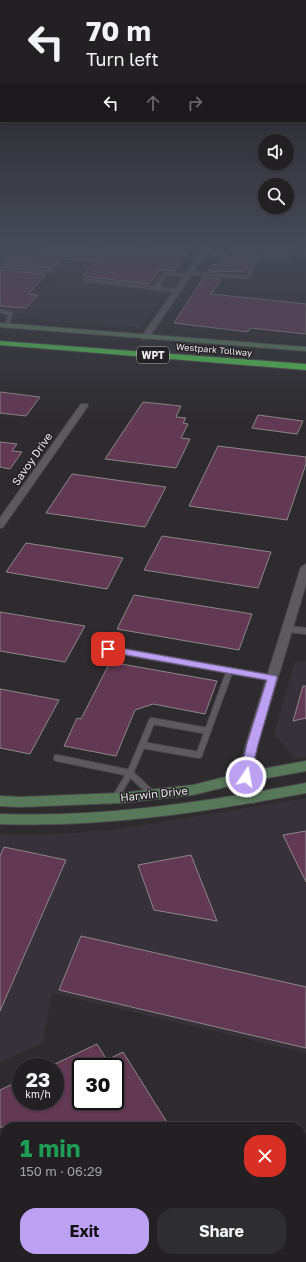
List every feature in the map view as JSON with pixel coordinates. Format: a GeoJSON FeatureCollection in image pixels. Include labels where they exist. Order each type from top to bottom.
{"type":"FeatureCollection","features":[{"type":"Feature","properties":{"kind":"highway","name":"Westpark Tollway"},"geometry":{"type":"LineString","coordinates":[[0,337],[306,361]]}},
{"type":"Feature","properties":{"kind":"highway","name":"Westpark Tollway"},"geometry":{"type":"LineString","coordinates":[[0,343],[306,367]]}},
{"type":"Feature","properties":{"kind":"main road"},"geometry":{"type":"LineString","coordinates":[[3,326],[306,349]]}},
{"type":"Feature","properties":{"kind":"main road","name":"Harwin Drive"},"geometry":{"type":"LineString","coordinates":[[0,800],[20,802],[115,798],[193,790],[246,777],[306,766]]}},
{"type":"Feature","properties":{"kind":"main road","name":"Harwin Drive"},"geometry":{"type":"LineString","coordinates":[[0,819],[25,820],[147,814],[254,798],[306,788]]}},
{"type":"Feature","properties":{"kind":"main road"},"geometry":{"type":"LineString","coordinates":[[20,802],[25,820]]}},
{"type":"Feature","properties":{"kind":"street"},"geometry":{"type":"LineString","coordinates":[[145,337],[168,304]]}},
{"type":"Feature","properties":{"kind":"street","name":"Savoy Drive"},"geometry":{"type":"LineString","coordinates":[[0,525],[84,406]]}},
{"type":"Feature","properties":{"kind":"street"},"geometry":{"type":"LineString","coordinates":[[254,798],[246,777],[252,744],[306,567]]}},
{"type":"Feature","properties":{"kind":"lane"},"geometry":{"type":"LineString","coordinates":[[0,311],[11,314],[3,326]]}},
{"type":"Feature","properties":{"kind":"lane"},"geometry":{"type":"LineString","coordinates":[[287,629],[306,631]]}},
{"type":"Feature","properties":{"kind":"lane"},"geometry":{"type":"LineString","coordinates":[[108,649],[272,678]]}},
{"type":"Feature","properties":{"kind":"lane"},"geometry":{"type":"LineString","coordinates":[[142,745],[199,755],[230,670]]}},
{"type":"Feature","properties":{"kind":"lane"},"geometry":{"type":"LineString","coordinates":[[115,798],[130,773],[152,721],[208,731]]}},
{"type":"Feature","properties":{"kind":"lane"},"geometry":{"type":"LineString","coordinates":[[57,758],[130,773],[152,794]]}},
{"type":"Feature","properties":{"kind":"shaded area"},"geometry":{"type":"Polygon","coordinates":[[[0,304],[159,304],[141,328],[0,317],[0,304]]]}},
{"type":"Feature","properties":{"kind":"shaded area"},"geometry":{"type":"Polygon","coordinates":[[[306,661],[306,757],[295,759],[274,733],[294,663],[306,661]]]}},
{"type":"Feature","properties":{"kind":"shaded area"},"geometry":{"type":"Polygon","coordinates":[[[306,798],[306,1053],[52,993],[43,1043],[0,1063],[0,834],[37,835],[113,830],[306,798]]]}},
{"type":"Feature","properties":{"kind":"building"},"geometry":{"type":"Polygon","coordinates":[[[0,304],[30,304],[26,308],[0,306],[0,304]]]}},
{"type":"Feature","properties":{"kind":"building"},"geometry":{"type":"Polygon","coordinates":[[[186,304],[306,304],[306,334],[250,328],[248,332],[174,323],[186,304]]]}},
{"type":"Feature","properties":{"kind":"building"},"geometry":{"type":"Polygon","coordinates":[[[0,392],[40,397],[26,416],[0,413],[0,392]]]}},
{"type":"Feature","properties":{"kind":"building"},"geometry":{"type":"Polygon","coordinates":[[[143,402],[181,406],[176,417],[186,418],[183,423],[188,424],[181,438],[190,439],[176,468],[105,459],[143,402]]]}},
{"type":"Feature","properties":{"kind":"building"},"geometry":{"type":"Polygon","coordinates":[[[258,415],[303,421],[297,434],[252,428],[258,415]]]}},
{"type":"Feature","properties":{"kind":"building"},"geometry":{"type":"Polygon","coordinates":[[[0,442],[17,444],[12,451],[22,452],[10,469],[0,467],[0,442]]]}},
{"type":"Feature","properties":{"kind":"building"},"geometry":{"type":"Polygon","coordinates":[[[218,446],[306,457],[306,464],[287,520],[189,506],[218,446]]]}},
{"type":"Feature","properties":{"kind":"building"},"geometry":{"type":"Polygon","coordinates":[[[72,474],[166,487],[145,527],[46,513],[72,474]]]}},
{"type":"Feature","properties":{"kind":"building"},"geometry":{"type":"Polygon","coordinates":[[[162,536],[271,552],[258,588],[144,570],[162,536]]]}},
{"type":"Feature","properties":{"kind":"building"},"geometry":{"type":"Polygon","coordinates":[[[26,543],[123,558],[107,589],[6,572],[26,543]]]}},
{"type":"Feature","properties":{"kind":"building"},"geometry":{"type":"Polygon","coordinates":[[[134,595],[252,614],[239,650],[117,629],[134,595]]]}},
{"type":"Feature","properties":{"kind":"building"},"geometry":{"type":"Polygon","coordinates":[[[0,612],[85,626],[65,662],[0,651],[0,612]]]}},
{"type":"Feature","properties":{"kind":"building"},"geometry":{"type":"Polygon","coordinates":[[[110,662],[217,681],[205,714],[153,704],[135,710],[116,756],[64,746],[77,718],[81,719],[110,662]]]}},
{"type":"Feature","properties":{"kind":"building"},"geometry":{"type":"Polygon","coordinates":[[[303,686],[306,686],[306,718],[293,721],[303,686]]]}},
{"type":"Feature","properties":{"kind":"building"},"geometry":{"type":"Polygon","coordinates":[[[0,689],[59,700],[30,754],[0,748],[0,689]]]}},
{"type":"Feature","properties":{"kind":"building"},"geometry":{"type":"Polygon","coordinates":[[[306,831],[306,882],[283,835],[306,831]]]}},
{"type":"Feature","properties":{"kind":"building"},"geometry":{"type":"Polygon","coordinates":[[[4,847],[66,860],[0,1011],[0,856],[4,847]]]}},
{"type":"Feature","properties":{"kind":"building"},"geometry":{"type":"Polygon","coordinates":[[[191,855],[217,921],[154,910],[138,865],[191,855]]]}},
{"type":"Feature","properties":{"kind":"building"},"geometry":{"type":"Polygon","coordinates":[[[81,936],[306,987],[306,1048],[59,990],[81,936]]]}},
{"type":"Feature","properties":{"kind":"building"},"geometry":{"type":"Polygon","coordinates":[[[97,1044],[106,1058],[72,1058],[72,1110],[124,1110],[124,1058],[111,1058],[123,1052],[167,1122],[0,1122],[0,1090],[12,1084],[12,1110],[64,1110],[64,1060],[97,1044]]]}},
{"type":"Feature","properties":{"kind":"route"},"geometry":{"type":"LineString","coordinates":[[108,649],[272,678],[252,744],[246,777]]}}]}
